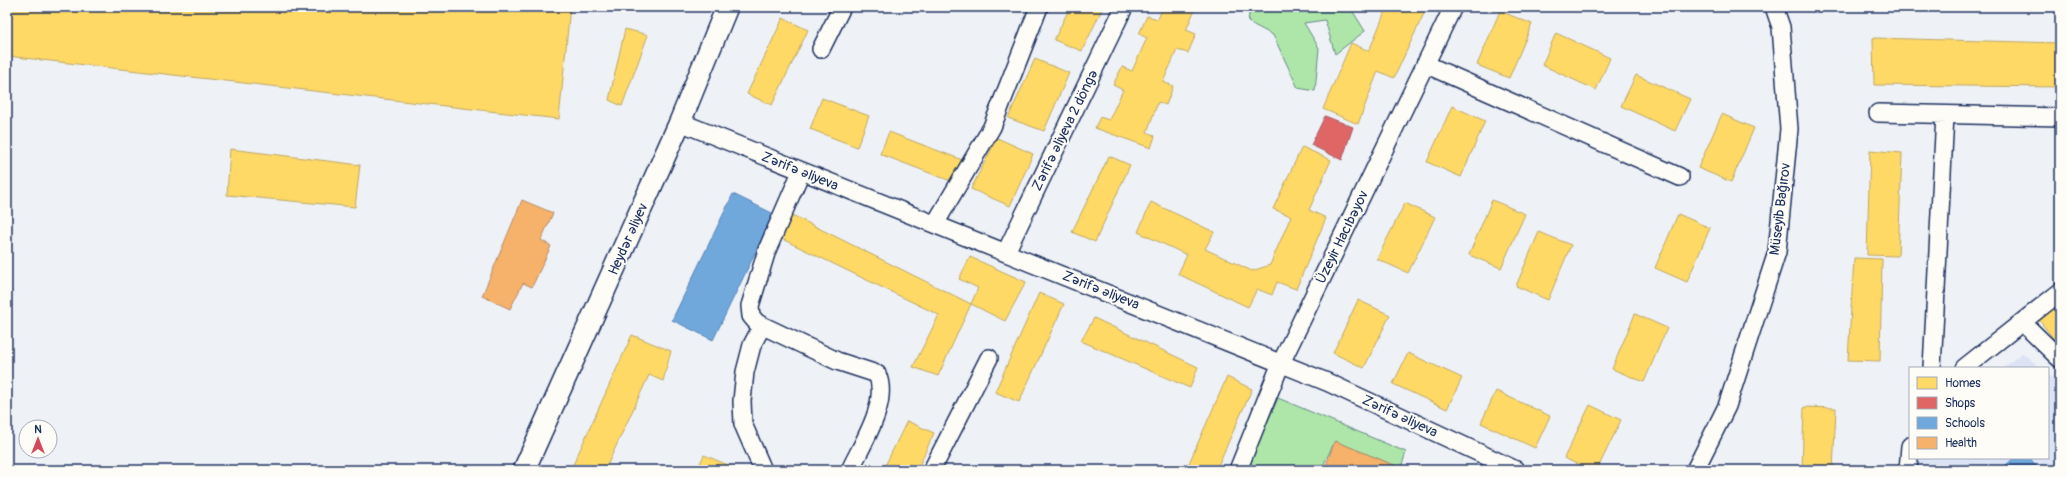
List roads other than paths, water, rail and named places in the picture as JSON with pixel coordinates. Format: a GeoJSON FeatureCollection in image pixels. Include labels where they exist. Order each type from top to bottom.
{"type":"FeatureCollection","features":[{"type":"Feature","properties":{"kind":"main road","name":"Heydər Əliyev"},"geometry":{"type":"LineString","coordinates":[[524,470],[680,122],[727,7]]}},
{"type":"Feature","properties":{"kind":"street"},"geometry":{"type":"LineString","coordinates":[[821,49],[842,7]]}},
{"type":"Feature","properties":{"kind":"street"},"geometry":{"type":"LineString","coordinates":[[935,224],[992,127],[1039,7]]}},
{"type":"Feature","properties":{"kind":"street","name":"Zərifə Əliyeva 2 döngə"},"geometry":{"type":"LineString","coordinates":[[1006,252],[1124,7]]}},
{"type":"Feature","properties":{"kind":"street","name":"Üzeyir Hacıbəyov"},"geometry":{"type":"LineString","coordinates":[[1238,470],[1281,363],[1453,7]]}},
{"type":"Feature","properties":{"kind":"street","name":"Müseyib Bağırov"},"geometry":{"type":"LineString","coordinates":[[1695,470],[1727,406],[1777,252],[1790,129],[1781,27],[1774,7]]}},
{"type":"Feature","properties":{"kind":"street"},"geometry":{"type":"LineString","coordinates":[[1425,64],[1680,178]]}},
{"type":"Feature","properties":{"kind":"street"},"geometry":{"type":"LineString","coordinates":[[1878,113],[2060,117]]}},
{"type":"Feature","properties":{"kind":"street"},"geometry":{"type":"LineString","coordinates":[[1932,367],[1945,115]]}},
{"type":"Feature","properties":{"kind":"street","name":"Zərifə Əliyeva"},"geometry":{"type":"LineString","coordinates":[[680,122],[801,172],[1006,252],[1327,382],[1516,470]]}},
{"type":"Feature","properties":{"kind":"street"},"geometry":{"type":"LineString","coordinates":[[801,172],[767,250],[750,306],[751,316],[762,326],[781,333],[837,361],[877,374],[881,383],[878,410],[850,470]]}},
{"type":"Feature","properties":{"kind":"street"},"geometry":{"type":"LineString","coordinates":[[1965,367],[2060,292]]}},
{"type":"Feature","properties":{"kind":"street"},"geometry":{"type":"LineString","coordinates":[[2022,322],[2060,359]]}},
{"type":"Feature","properties":{"kind":"street"},"geometry":{"type":"LineString","coordinates":[[762,326],[752,345],[745,372],[742,401],[743,424],[763,470]]}},
{"type":"Feature","properties":{"kind":"street"},"geometry":{"type":"LineString","coordinates":[[932,470],[989,358]]}},
{"type":"Feature","properties":{"kind":"street"},"geometry":{"type":"LineString","coordinates":[[1908,470],[1909,458]]}}]}
